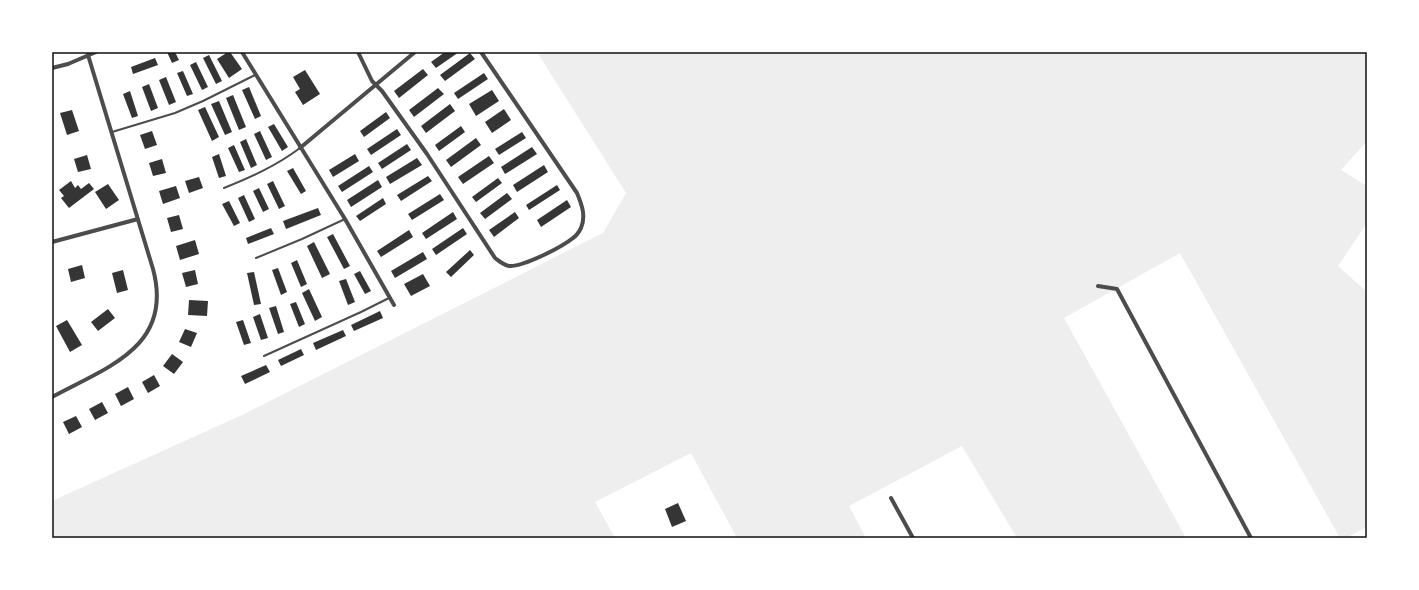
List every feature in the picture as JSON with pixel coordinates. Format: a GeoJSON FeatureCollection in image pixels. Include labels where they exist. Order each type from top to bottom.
{"type":"FeatureCollection","features":[{"type":"Feature","properties":{"kind":"street"},"geometry":{"type":"LineString","coordinates":[[52,68],[68,64],[96,52]]}},
{"type":"Feature","properties":{"kind":"street"},"geometry":{"type":"LineString","coordinates":[[242,52],[345,219],[394,305]]}},
{"type":"Feature","properties":{"kind":"street"},"geometry":{"type":"LineString","coordinates":[[358,52],[368,76],[382,91],[427,154],[495,258],[508,266],[520,264],[544,255],[575,237],[583,222],[584,211],[577,193],[481,52]]}},
{"type":"Feature","properties":{"kind":"street"},"geometry":{"type":"LineString","coordinates":[[300,148],[415,52]]}},
{"type":"Feature","properties":{"kind":"street"},"geometry":{"type":"LineString","coordinates":[[52,396],[115,362],[138,344],[150,328],[154,317],[156,304],[155,278],[88,56]]}},
{"type":"Feature","properties":{"kind":"street"},"geometry":{"type":"LineString","coordinates":[[52,242],[138,219]]}},
{"type":"Feature","properties":{"kind":"street"},"geometry":{"type":"LineString","coordinates":[[1098,286],[1116,289],[1251,538]]}},
{"type":"Feature","properties":{"kind":"street"},"geometry":{"type":"LineString","coordinates":[[891,498],[914,538]]}},
{"type":"Feature","properties":{"kind":"lane"},"geometry":{"type":"LineString","coordinates":[[112,132],[176,112],[203,101],[255,75]]}},
{"type":"Feature","properties":{"kind":"lane"},"geometry":{"type":"LineString","coordinates":[[224,188],[282,162],[300,148]]}},
{"type":"Feature","properties":{"kind":"lane"},"geometry":{"type":"LineString","coordinates":[[256,258],[345,219]]}},
{"type":"Feature","properties":{"kind":"lane"},"geometry":{"type":"LineString","coordinates":[[264,356],[361,312],[390,297]]}},
{"type":"Feature","properties":{"kind":"shaded area"},"geometry":{"type":"Polygon","coordinates":[[[537,52],[1367,52],[1367,141],[1341,170],[1367,186],[1367,223],[1338,266],[1367,292],[1367,527],[1346,538],[1340,538],[1180,253],[1064,318],[1186,538],[1017,538],[962,446],[849,506],[866,538],[737,538],[691,453],[595,502],[615,538],[52,538],[52,501],[242,415],[603,233],[626,193],[537,52]]]}},
{"type":"Feature","properties":{"kind":"building"},"geometry":{"type":"Polygon","coordinates":[[[167,52],[175,52],[179,60],[172,63],[167,52]]]}},
{"type":"Feature","properties":{"kind":"building"},"geometry":{"type":"Polygon","coordinates":[[[230,52],[242,69],[229,78],[217,59],[230,52]]]}},
{"type":"Feature","properties":{"kind":"building"},"geometry":{"type":"Polygon","coordinates":[[[445,52],[459,52],[436,68],[431,62],[445,52]]]}},
{"type":"Feature","properties":{"kind":"building"},"geometry":{"type":"Polygon","coordinates":[[[470,53],[475,59],[445,81],[440,75],[470,53]]]}},
{"type":"Feature","properties":{"kind":"building"},"geometry":{"type":"Polygon","coordinates":[[[209,55],[222,81],[216,84],[203,58],[209,55]]]}},
{"type":"Feature","properties":{"kind":"building"},"geometry":{"type":"Polygon","coordinates":[[[155,58],[158,65],[133,74],[131,67],[155,58]]]}},
{"type":"Feature","properties":{"kind":"building"},"geometry":{"type":"Polygon","coordinates":[[[196,62],[208,87],[202,90],[190,65],[196,62]]]}},
{"type":"Feature","properties":{"kind":"building"},"geometry":{"type":"Polygon","coordinates":[[[423,69],[428,75],[399,98],[394,91],[423,69]]]}},
{"type":"Feature","properties":{"kind":"building"},"geometry":{"type":"Polygon","coordinates":[[[305,70],[320,94],[303,105],[295,92],[300,89],[293,77],[305,70]]]}},
{"type":"Feature","properties":{"kind":"building"},"geometry":{"type":"Polygon","coordinates":[[[183,71],[193,94],[187,96],[177,73],[183,71]]]}},
{"type":"Feature","properties":{"kind":"building"},"geometry":{"type":"Polygon","coordinates":[[[484,73],[488,79],[458,99],[454,93],[484,73]]]}},
{"type":"Feature","properties":{"kind":"building"},"geometry":{"type":"Polygon","coordinates":[[[166,77],[176,102],[169,105],[159,80],[166,77]]]}},
{"type":"Feature","properties":{"kind":"building"},"geometry":{"type":"Polygon","coordinates":[[[149,84],[158,108],[151,111],[142,87],[149,84]]]}},
{"type":"Feature","properties":{"kind":"building"},"geometry":{"type":"Polygon","coordinates":[[[249,87],[261,116],[255,119],[242,90],[249,87]]]}},
{"type":"Feature","properties":{"kind":"building"},"geometry":{"type":"Polygon","coordinates":[[[438,88],[444,94],[414,117],[409,110],[438,88]]]}},
{"type":"Feature","properties":{"kind":"building"},"geometry":{"type":"Polygon","coordinates":[[[492,90],[499,101],[476,116],[469,104],[492,90]]]}},
{"type":"Feature","properties":{"kind":"building"},"geometry":{"type":"Polygon","coordinates":[[[130,91],[138,116],[132,118],[123,94],[130,91]]]}},
{"type":"Feature","properties":{"kind":"building"},"geometry":{"type":"Polygon","coordinates":[[[233,95],[246,127],[239,130],[226,98],[233,95]]]}},
{"type":"Feature","properties":{"kind":"building"},"geometry":{"type":"Polygon","coordinates":[[[219,101],[232,132],[225,135],[211,104],[219,101]]]}},
{"type":"Feature","properties":{"kind":"building"},"geometry":{"type":"Polygon","coordinates":[[[450,104],[455,111],[426,133],[421,126],[450,104]]]}},
{"type":"Feature","properties":{"kind":"building"},"geometry":{"type":"Polygon","coordinates":[[[205,107],[219,137],[212,141],[198,110],[205,107]]]}},
{"type":"Feature","properties":{"kind":"building"},"geometry":{"type":"Polygon","coordinates":[[[504,109],[511,120],[492,133],[485,122],[504,109]]]}},
{"type":"Feature","properties":{"kind":"building"},"geometry":{"type":"Polygon","coordinates":[[[72,110],[79,131],[67,135],[60,113],[72,110]]]}},
{"type":"Feature","properties":{"kind":"building"},"geometry":{"type":"Polygon","coordinates":[[[386,112],[390,118],[364,137],[360,131],[386,112]]]}},
{"type":"Feature","properties":{"kind":"building"},"geometry":{"type":"Polygon","coordinates":[[[274,124],[288,147],[282,151],[268,127],[274,124]]]}},
{"type":"Feature","properties":{"kind":"building"},"geometry":{"type":"Polygon","coordinates":[[[461,126],[465,132],[439,151],[435,145],[461,126]]]}},
{"type":"Feature","properties":{"kind":"building"},"geometry":{"type":"Polygon","coordinates":[[[397,129],[401,135],[371,155],[367,149],[397,129]]]}},
{"type":"Feature","properties":{"kind":"building"},"geometry":{"type":"Polygon","coordinates":[[[152,131],[157,145],[145,149],[140,135],[152,131]]]}},
{"type":"Feature","properties":{"kind":"building"},"geometry":{"type":"Polygon","coordinates":[[[260,131],[272,157],[266,160],[254,134],[260,131]]]}},
{"type":"Feature","properties":{"kind":"building"},"geometry":{"type":"Polygon","coordinates":[[[522,132],[526,138],[499,155],[495,149],[522,132]]]}},
{"type":"Feature","properties":{"kind":"building"},"geometry":{"type":"Polygon","coordinates":[[[476,138],[481,145],[451,167],[446,160],[476,138]]]}},
{"type":"Feature","properties":{"kind":"building"},"geometry":{"type":"Polygon","coordinates":[[[246,139],[257,165],[251,168],[240,142],[246,139]]]}},
{"type":"Feature","properties":{"kind":"building"},"geometry":{"type":"Polygon","coordinates":[[[407,144],[411,150],[382,169],[378,163],[407,144]]]}},
{"type":"Feature","properties":{"kind":"building"},"geometry":{"type":"Polygon","coordinates":[[[234,145],[245,170],[239,172],[228,148],[234,145]]]}},
{"type":"Feature","properties":{"kind":"building"},"geometry":{"type":"Polygon","coordinates":[[[532,147],[537,154],[505,174],[501,167],[532,147]]]}},
{"type":"Feature","properties":{"kind":"building"},"geometry":{"type":"Polygon","coordinates":[[[219,154],[226,176],[219,178],[212,157],[219,154]]]}},
{"type":"Feature","properties":{"kind":"building"},"geometry":{"type":"Polygon","coordinates":[[[355,154],[359,161],[333,177],[329,170],[355,154]]]}},
{"type":"Feature","properties":{"kind":"building"},"geometry":{"type":"Polygon","coordinates":[[[87,155],[91,169],[78,172],[74,159],[87,155]]]}},
{"type":"Feature","properties":{"kind":"building"},"geometry":{"type":"Polygon","coordinates":[[[489,156],[494,163],[463,184],[458,177],[489,156]]]}},
{"type":"Feature","properties":{"kind":"building"},"geometry":{"type":"Polygon","coordinates":[[[417,158],[422,165],[390,184],[386,177],[417,158]]]}},
{"type":"Feature","properties":{"kind":"building"},"geometry":{"type":"Polygon","coordinates":[[[162,159],[166,173],[153,176],[149,163],[162,159]]]}},
{"type":"Feature","properties":{"kind":"building"},"geometry":{"type":"Polygon","coordinates":[[[544,165],[548,172],[517,192],[513,185],[544,165]]]}},
{"type":"Feature","properties":{"kind":"building"},"geometry":{"type":"Polygon","coordinates":[[[369,166],[373,172],[342,192],[338,186],[369,166]]]}},
{"type":"Feature","properties":{"kind":"building"},"geometry":{"type":"Polygon","coordinates":[[[293,168],[306,191],[301,194],[287,171],[293,168]]]}},
{"type":"Feature","properties":{"kind":"building"},"geometry":{"type":"Polygon","coordinates":[[[428,176],[432,181],[401,201],[397,195],[428,176]]]}},
{"type":"Feature","properties":{"kind":"building"},"geometry":{"type":"Polygon","coordinates":[[[199,177],[203,188],[189,193],[185,181],[199,177]]]}},
{"type":"Feature","properties":{"kind":"building"},"geometry":{"type":"Polygon","coordinates":[[[498,178],[502,183],[476,202],[472,197],[498,178]]]}},
{"type":"Feature","properties":{"kind":"building"},"geometry":{"type":"Polygon","coordinates":[[[378,180],[382,187],[351,207],[347,200],[378,180]]]}},
{"type":"Feature","properties":{"kind":"building"},"geometry":{"type":"Polygon","coordinates":[[[71,181],[75,188],[78,185],[81,189],[89,183],[94,189],[69,208],[61,198],[64,196],[59,190],[71,181]]]}},
{"type":"Feature","properties":{"kind":"building"},"geometry":{"type":"Polygon","coordinates":[[[273,181],[285,206],[279,209],[267,184],[273,181]]]}},
{"type":"Feature","properties":{"kind":"building"},"geometry":{"type":"Polygon","coordinates":[[[108,184],[119,200],[106,209],[95,192],[108,184]]]}},
{"type":"Feature","properties":{"kind":"building"},"geometry":{"type":"Polygon","coordinates":[[[557,185],[560,190],[529,210],[526,205],[557,185]]]}},
{"type":"Feature","properties":{"kind":"building"},"geometry":{"type":"Polygon","coordinates":[[[176,186],[180,198],[163,204],[159,191],[176,186]]]}},
{"type":"Feature","properties":{"kind":"building"},"geometry":{"type":"Polygon","coordinates":[[[259,188],[269,209],[263,212],[253,191],[259,188]]]}},
{"type":"Feature","properties":{"kind":"building"},"geometry":{"type":"Polygon","coordinates":[[[507,193],[512,199],[485,219],[480,213],[507,193]]]}},
{"type":"Feature","properties":{"kind":"building"},"geometry":{"type":"Polygon","coordinates":[[[440,194],[444,200],[412,220],[408,214],[440,194]]]}},
{"type":"Feature","properties":{"kind":"building"},"geometry":{"type":"Polygon","coordinates":[[[244,195],[255,219],[249,222],[238,198],[244,195]]]}},
{"type":"Feature","properties":{"kind":"building"},"geometry":{"type":"Polygon","coordinates":[[[383,198],[386,204],[360,221],[356,216],[383,198]]]}},
{"type":"Feature","properties":{"kind":"building"},"geometry":{"type":"Polygon","coordinates":[[[567,200],[571,207],[541,227],[537,220],[567,200]]]}},
{"type":"Feature","properties":{"kind":"building"},"geometry":{"type":"Polygon","coordinates":[[[229,201],[240,223],[234,226],[222,204],[229,201]]]}},
{"type":"Feature","properties":{"kind":"building"},"geometry":{"type":"Polygon","coordinates":[[[318,208],[321,215],[286,229],[283,221],[318,208]]]}},
{"type":"Feature","properties":{"kind":"building"},"geometry":{"type":"Polygon","coordinates":[[[453,212],[457,219],[426,239],[422,233],[453,212]]]}},
{"type":"Feature","properties":{"kind":"building"},"geometry":{"type":"Polygon","coordinates":[[[515,212],[519,218],[494,237],[489,230],[515,212]]]}},
{"type":"Feature","properties":{"kind":"building"},"geometry":{"type":"Polygon","coordinates":[[[179,215],[183,229],[171,232],[167,218],[179,215]]]}},
{"type":"Feature","properties":{"kind":"building"},"geometry":{"type":"Polygon","coordinates":[[[271,228],[274,234],[248,244],[246,238],[271,228]]]}},
{"type":"Feature","properties":{"kind":"building"},"geometry":{"type":"Polygon","coordinates":[[[463,228],[467,234],[436,255],[432,249],[463,228]]]}},
{"type":"Feature","properties":{"kind":"building"},"geometry":{"type":"Polygon","coordinates":[[[409,230],[413,237],[381,257],[377,251],[409,230]]]}},
{"type":"Feature","properties":{"kind":"building"},"geometry":{"type":"Polygon","coordinates":[[[333,234],[350,266],[344,269],[327,237],[333,234]]]}},
{"type":"Feature","properties":{"kind":"building"},"geometry":{"type":"Polygon","coordinates":[[[195,240],[199,254],[180,260],[176,246],[195,240]]]}},
{"type":"Feature","properties":{"kind":"building"},"geometry":{"type":"Polygon","coordinates":[[[314,242],[330,274],[322,278],[307,246],[314,242]]]}},
{"type":"Feature","properties":{"kind":"building"},"geometry":{"type":"Polygon","coordinates":[[[470,250],[474,255],[451,277],[446,272],[470,250]]]}},
{"type":"Feature","properties":{"kind":"building"},"geometry":{"type":"Polygon","coordinates":[[[423,252],[427,259],[395,278],[391,271],[423,252]]]}},
{"type":"Feature","properties":{"kind":"building"},"geometry":{"type":"Polygon","coordinates":[[[297,260],[307,284],[301,287],[291,263],[297,260]]]}},
{"type":"Feature","properties":{"kind":"building"},"geometry":{"type":"Polygon","coordinates":[[[82,265],[85,278],[71,282],[68,269],[82,265]]]}},
{"type":"Feature","properties":{"kind":"building"},"geometry":{"type":"Polygon","coordinates":[[[278,268],[287,292],[281,295],[272,270],[278,268]]]}},
{"type":"Feature","properties":{"kind":"building"},"geometry":{"type":"Polygon","coordinates":[[[123,270],[128,290],[117,293],[112,273],[123,270]]]}},
{"type":"Feature","properties":{"kind":"building"},"geometry":{"type":"Polygon","coordinates":[[[195,270],[198,284],[186,287],[182,273],[195,270]]]}},
{"type":"Feature","properties":{"kind":"building"},"geometry":{"type":"Polygon","coordinates":[[[360,271],[371,291],[365,294],[354,274],[360,271]]]}},
{"type":"Feature","properties":{"kind":"building"},"geometry":{"type":"Polygon","coordinates":[[[254,272],[261,304],[254,305],[247,273],[254,272]]]}},
{"type":"Feature","properties":{"kind":"building"},"geometry":{"type":"Polygon","coordinates":[[[423,274],[430,286],[411,296],[404,284],[423,274]]]}},
{"type":"Feature","properties":{"kind":"building"},"geometry":{"type":"Polygon","coordinates":[[[346,279],[355,302],[348,305],[339,281],[346,279]]]}},
{"type":"Feature","properties":{"kind":"building"},"geometry":{"type":"Polygon","coordinates":[[[309,289],[322,317],[315,321],[302,293],[309,289]]]}},
{"type":"Feature","properties":{"kind":"building"},"geometry":{"type":"Polygon","coordinates":[[[189,300],[208,301],[207,316],[188,315],[189,300]]]}},
{"type":"Feature","properties":{"kind":"building"},"geometry":{"type":"Polygon","coordinates":[[[296,302],[305,324],[299,327],[290,304],[296,302]]]}},
{"type":"Feature","properties":{"kind":"building"},"geometry":{"type":"Polygon","coordinates":[[[276,306],[284,332],[278,334],[269,308],[276,306]]]}},
{"type":"Feature","properties":{"kind":"building"},"geometry":{"type":"Polygon","coordinates":[[[108,309],[115,318],[98,331],[91,322],[108,309]]]}},
{"type":"Feature","properties":{"kind":"building"},"geometry":{"type":"Polygon","coordinates":[[[380,311],[383,318],[354,331],[351,325],[380,311]]]}},
{"type":"Feature","properties":{"kind":"building"},"geometry":{"type":"Polygon","coordinates":[[[260,314],[268,338],[261,340],[253,317],[260,314]]]}},
{"type":"Feature","properties":{"kind":"building"},"geometry":{"type":"Polygon","coordinates":[[[67,320],[82,345],[70,352],[56,326],[67,320]]]}},
{"type":"Feature","properties":{"kind":"building"},"geometry":{"type":"Polygon","coordinates":[[[243,320],[251,343],[244,345],[236,322],[243,320]]]}},
{"type":"Feature","properties":{"kind":"building"},"geometry":{"type":"Polygon","coordinates":[[[185,329],[197,333],[191,347],[179,342],[185,329]]]}},
{"type":"Feature","properties":{"kind":"building"},"geometry":{"type":"Polygon","coordinates":[[[343,330],[346,336],[316,350],[313,343],[343,330]]]}},
{"type":"Feature","properties":{"kind":"building"},"geometry":{"type":"Polygon","coordinates":[[[301,349],[304,355],[281,366],[278,360],[301,349]]]}},
{"type":"Feature","properties":{"kind":"building"},"geometry":{"type":"Polygon","coordinates":[[[172,354],[183,362],[174,374],[163,366],[172,354]]]}},
{"type":"Feature","properties":{"kind":"building"},"geometry":{"type":"Polygon","coordinates":[[[266,365],[270,372],[245,384],[241,376],[266,365]]]}},
{"type":"Feature","properties":{"kind":"building"},"geometry":{"type":"Polygon","coordinates":[[[154,375],[160,386],[148,393],[142,382],[154,375]]]}},
{"type":"Feature","properties":{"kind":"building"},"geometry":{"type":"Polygon","coordinates":[[[128,387],[134,399],[121,406],[115,394],[128,387]]]}},
{"type":"Feature","properties":{"kind":"building"},"geometry":{"type":"Polygon","coordinates":[[[102,402],[108,413],[95,420],[89,409],[102,402]]]}},
{"type":"Feature","properties":{"kind":"building"},"geometry":{"type":"Polygon","coordinates":[[[76,416],[82,427],[69,434],[63,422],[76,416]]]}},
{"type":"Feature","properties":{"kind":"building"},"geometry":{"type":"Polygon","coordinates":[[[678,503],[686,521],[672,527],[665,509],[678,503]]]}}]}
